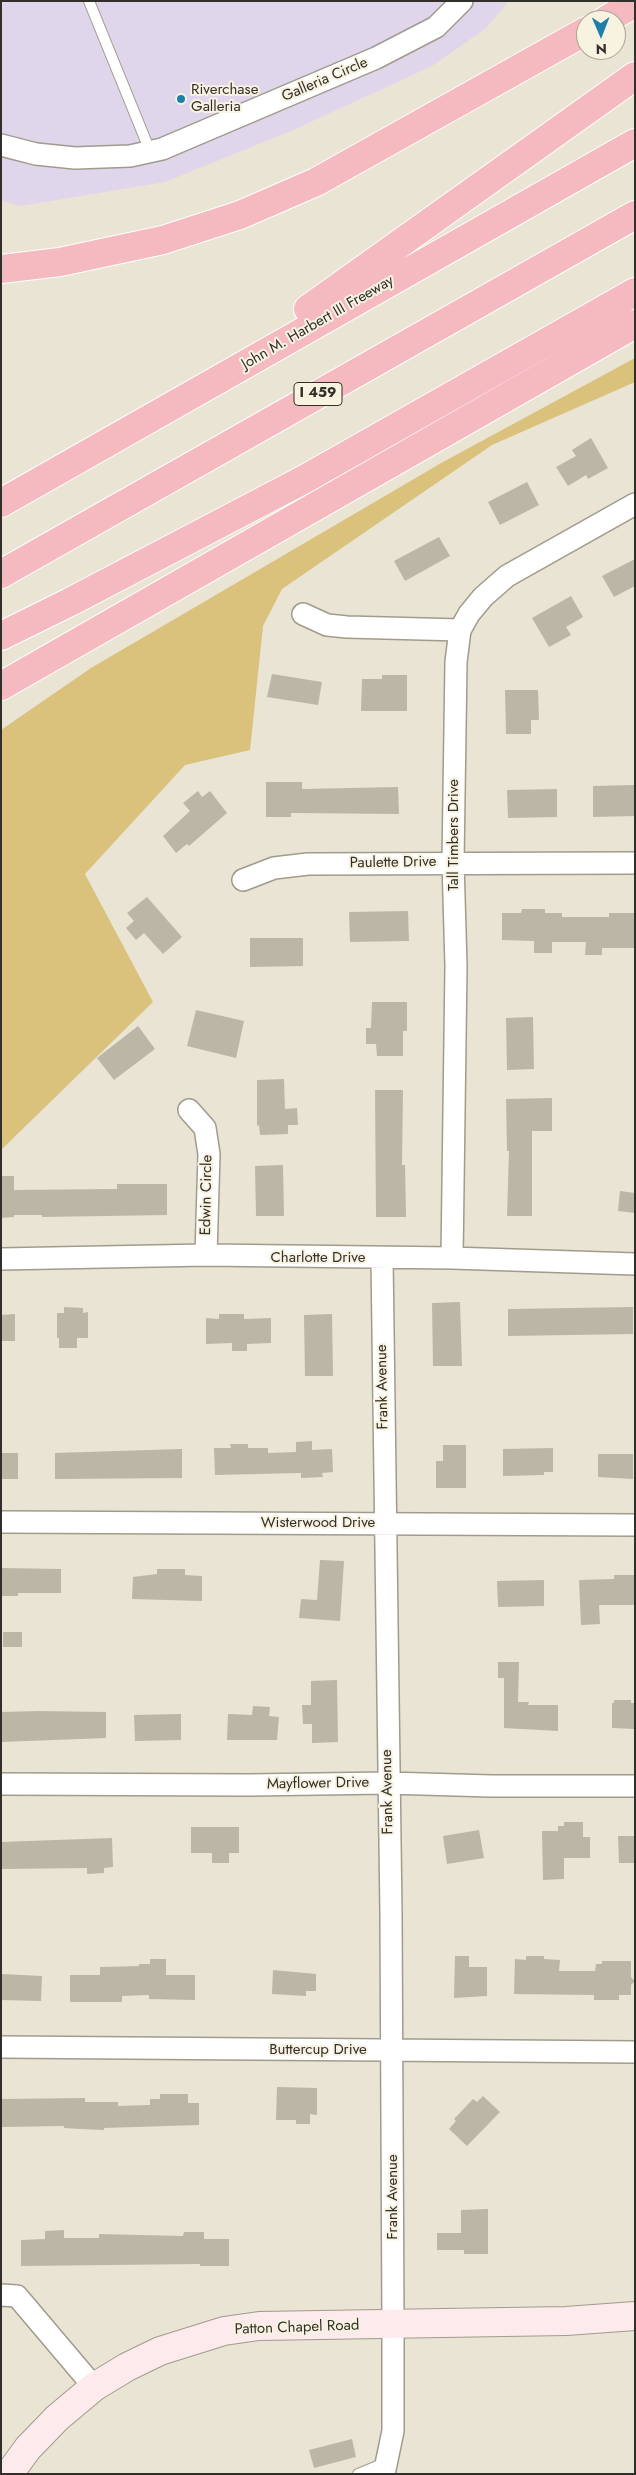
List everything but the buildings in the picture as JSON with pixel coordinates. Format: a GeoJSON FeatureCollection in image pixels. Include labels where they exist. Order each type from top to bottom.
{"type":"FeatureCollection","features":[{"type":"Feature","properties":{"kind":"highway"},"geometry":{"type":"LineString","coordinates":[[1,269],[60,262],[163,240],[240,215],[316,182],[576,37]]}},
{"type":"Feature","properties":{"kind":"highway"},"geometry":{"type":"LineString","coordinates":[[50,475],[329,296],[635,76]]}},
{"type":"Feature","properties":{"kind":"highway","name":"John M. Harbert III Freeway"},"geometry":{"type":"LineString","coordinates":[[1,503],[635,143]]}},
{"type":"Feature","properties":{"kind":"highway","name":"I 459"},"geometry":{"type":"LineString","coordinates":[[1,574],[635,215]]}},
{"type":"Feature","properties":{"kind":"highway"},"geometry":{"type":"LineString","coordinates":[[1,636],[303,480],[635,292]]}},
{"type":"Feature","properties":{"kind":"highway"},"geometry":{"type":"LineString","coordinates":[[1,686],[635,324]]}},
{"type":"Feature","properties":{"kind":"street","name":"Galleria Circle"},"geometry":{"type":"LineString","coordinates":[[1,145],[36,154],[75,158],[130,156],[150,152],[180,142],[376,58],[436,27],[451,6]]}},
{"type":"Feature","properties":{"kind":"street","name":"Tall Timbers Drive"},"geometry":{"type":"LineString","coordinates":[[452,1258],[456,966],[452,862],[456,662],[460,630],[469,614],[483,597],[507,576],[635,504]]}},
{"type":"Feature","properties":{"kind":"street"},"geometry":{"type":"LineString","coordinates":[[303,614],[327,625],[460,630]]}},
{"type":"Feature","properties":{"kind":"street","name":"Paulette Drive"},"geometry":{"type":"LineString","coordinates":[[243,880],[274,868],[308,864],[452,862],[635,864]]}},
{"type":"Feature","properties":{"kind":"street","name":"Edwin Circle"},"geometry":{"type":"LineString","coordinates":[[189,1110],[205,1128],[209,1154],[206,1255]]}},
{"type":"Feature","properties":{"kind":"street","name":"Charlotte Drive"},"geometry":{"type":"LineString","coordinates":[[1,1259],[206,1255],[452,1258],[635,1264]]}},
{"type":"Feature","properties":{"kind":"street","name":"Frank Avenue"},"geometry":{"type":"LineString","coordinates":[[382,1258],[392,2050],[393,2325],[392,2431],[385,2468]]}},
{"type":"Feature","properties":{"kind":"street","name":"Wisterwood Drive"},"geometry":{"type":"LineString","coordinates":[[1,1522],[635,1525]]}},
{"type":"Feature","properties":{"kind":"street","name":"Mayflower Drive"},"geometry":{"type":"LineString","coordinates":[[1,1784],[249,1786],[388,1783],[491,1786],[635,1786]]}},
{"type":"Feature","properties":{"kind":"street","name":"Buttercup Drive"},"geometry":{"type":"LineString","coordinates":[[1,2047],[635,2052]]}},
{"type":"Feature","properties":{"kind":"street"},"geometry":{"type":"LineString","coordinates":[[1,2296],[17,2296],[94,2388]]}},
{"type":"Feature","properties":{"kind":"street","name":"Patton Chapel Road"},"geometry":{"type":"LineString","coordinates":[[9,2474],[28,2448],[58,2418],[94,2388],[127,2367],[160,2351],[224,2330],[259,2326],[566,2321],[635,2316]]}},
{"type":"Feature","properties":{"kind":"lane"},"geometry":{"type":"LineString","coordinates":[[89,1],[150,152]]}},
{"type":"Feature","properties":{"kind":"lane"},"geometry":{"type":"LineString","coordinates":[[358,2474],[385,2468]]}},
{"type":"Feature","properties":{"kind":"shaded area","name":"Riverchase Galleria"},"geometry":{"type":"Polygon","coordinates":[[[1,1],[509,1],[485,29],[432,66],[291,131],[165,182],[21,206],[1,201],[1,1]]]}},
{"type":"Feature","properties":{"kind":"shaded area"},"geometry":{"type":"Polygon","coordinates":[[[635,358],[635,382],[492,445],[282,589],[263,626],[250,750],[185,765],[85,874],[153,1002],[1,1150],[1,730],[91,668],[443,462],[635,358]]]}},
{"type":"Feature","properties":{"kind":"place","name":"Riverchase Galleria"},"geometry":{"type":"Point","coordinates":[181,99]}}]}
